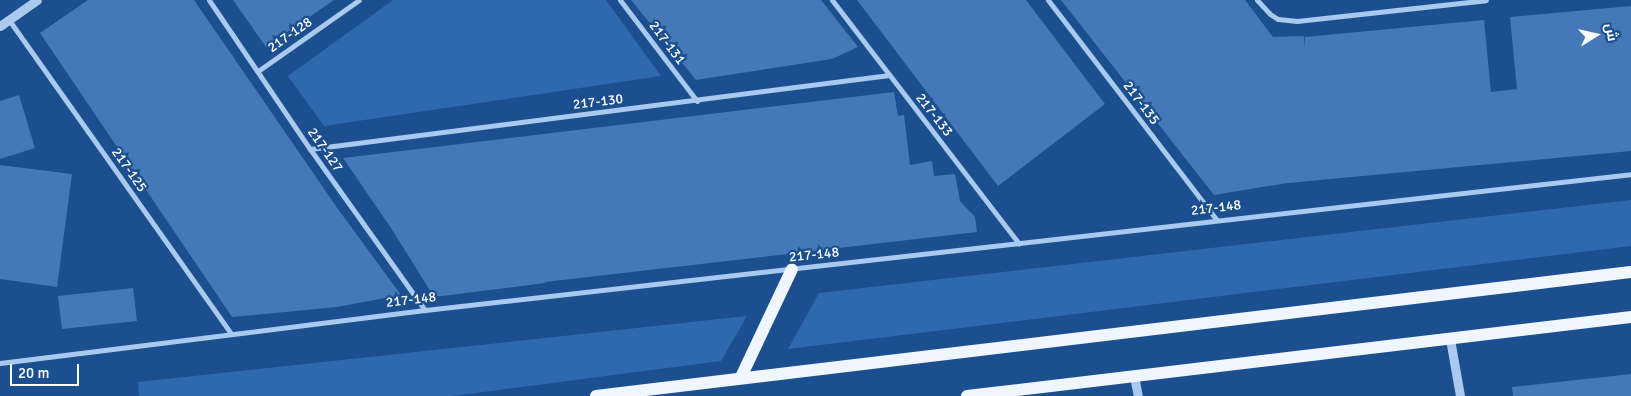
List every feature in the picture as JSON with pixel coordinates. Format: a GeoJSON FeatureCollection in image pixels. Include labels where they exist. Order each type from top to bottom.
{"type":"FeatureCollection","features":[{"type":"Feature","properties":{"kind":"main road"},"geometry":{"type":"LineString","coordinates":[[741,377],[792,269]]}},
{"type":"Feature","properties":{"kind":"main road"},"geometry":{"type":"LineString","coordinates":[[596,396],[741,377],[1631,272]]}},
{"type":"Feature","properties":{"kind":"main road"},"geometry":{"type":"LineString","coordinates":[[967,396],[1631,317]]}},
{"type":"Feature","properties":{"kind":"street"},"geometry":{"type":"LineString","coordinates":[[0,26],[37,0]]}},
{"type":"Feature","properties":{"kind":"street","name":"217-127"},"geometry":{"type":"LineString","coordinates":[[209,0],[310,149],[425,310]]}},
{"type":"Feature","properties":{"kind":"street","name":"217-128"},"geometry":{"type":"LineString","coordinates":[[258,72],[359,0]]}},
{"type":"Feature","properties":{"kind":"street","name":"217-131"},"geometry":{"type":"LineString","coordinates":[[620,0],[697,100]]}},
{"type":"Feature","properties":{"kind":"street","name":"217-133"},"geometry":{"type":"LineString","coordinates":[[832,0],[1019,244]]}},
{"type":"Feature","properties":{"kind":"street","name":"217-135"},"geometry":{"type":"LineString","coordinates":[[1048,0],[1216,219]]}},
{"type":"Feature","properties":{"kind":"street"},"geometry":{"type":"LineString","coordinates":[[1257,0],[1270,14],[1278,19],[1297,21],[1453,2],[1486,0]]}},
{"type":"Feature","properties":{"kind":"street","name":"217-125"},"geometry":{"type":"LineString","coordinates":[[9,20],[231,334]]}},
{"type":"Feature","properties":{"kind":"street","name":"217-130"},"geometry":{"type":"LineString","coordinates":[[310,149],[889,75]]}},
{"type":"Feature","properties":{"kind":"street","name":"217-148"},"geometry":{"type":"LineString","coordinates":[[0,363],[425,310],[1019,244],[1216,219],[1631,174]]}},
{"type":"Feature","properties":{"kind":"street"},"geometry":{"type":"LineString","coordinates":[[1450,338],[1460,396]]}},
{"type":"Feature","properties":{"kind":"street"},"geometry":{"type":"LineString","coordinates":[[1134,376],[1138,396]]}},
{"type":"Feature","properties":{"kind":"shaded area"},"geometry":{"type":"Polygon","coordinates":[[[393,0],[606,0],[661,76],[324,126],[288,76],[393,0]]]}},
{"type":"Feature","properties":{"kind":"shaded area"},"geometry":{"type":"Polygon","coordinates":[[[1631,200],[1631,246],[788,349],[819,293],[1631,200]]]}},
{"type":"Feature","properties":{"kind":"shaded area"},"geometry":{"type":"Polygon","coordinates":[[[747,316],[721,361],[452,396],[139,396],[138,382],[747,316]]]}},
{"type":"Feature","properties":{"kind":"building"},"geometry":{"type":"Polygon","coordinates":[[[88,0],[194,0],[338,209],[401,295],[337,307],[232,317],[40,33],[88,0]]]}},
{"type":"Feature","properties":{"kind":"building"},"geometry":{"type":"Polygon","coordinates":[[[233,0],[334,0],[266,47],[233,0]]]}},
{"type":"Feature","properties":{"kind":"building"},"geometry":{"type":"Polygon","coordinates":[[[631,0],[821,0],[858,47],[832,59],[696,80],[631,0]]]}},
{"type":"Feature","properties":{"kind":"building"},"geometry":{"type":"Polygon","coordinates":[[[857,0],[1026,0],[1105,104],[998,186],[857,0]]]}},
{"type":"Feature","properties":{"kind":"building"},"geometry":{"type":"Polygon","coordinates":[[[1061,0],[1245,0],[1273,37],[1304,36],[1305,50],[1305,37],[1484,20],[1491,92],[1517,89],[1510,17],[1631,6],[1631,151],[1288,183],[1214,195],[1061,0]]]}},
{"type":"Feature","properties":{"kind":"building"},"geometry":{"type":"Polygon","coordinates":[[[894,92],[898,116],[904,115],[910,165],[932,161],[934,176],[955,174],[960,201],[975,217],[977,232],[545,282],[544,277],[545,283],[434,297],[391,228],[343,158],[894,92]]]}},
{"type":"Feature","properties":{"kind":"building"},"geometry":{"type":"Polygon","coordinates":[[[19,95],[35,148],[0,159],[0,101],[19,95]]]}},
{"type":"Feature","properties":{"kind":"building"},"geometry":{"type":"Polygon","coordinates":[[[0,165],[72,174],[57,287],[0,279],[0,165]]]}},
{"type":"Feature","properties":{"kind":"building"},"geometry":{"type":"Polygon","coordinates":[[[133,288],[137,321],[62,329],[58,296],[133,288]]]}},
{"type":"Feature","properties":{"kind":"building"},"geometry":{"type":"Polygon","coordinates":[[[1631,374],[1631,396],[1513,396],[1512,387],[1631,374]]]}}]}
